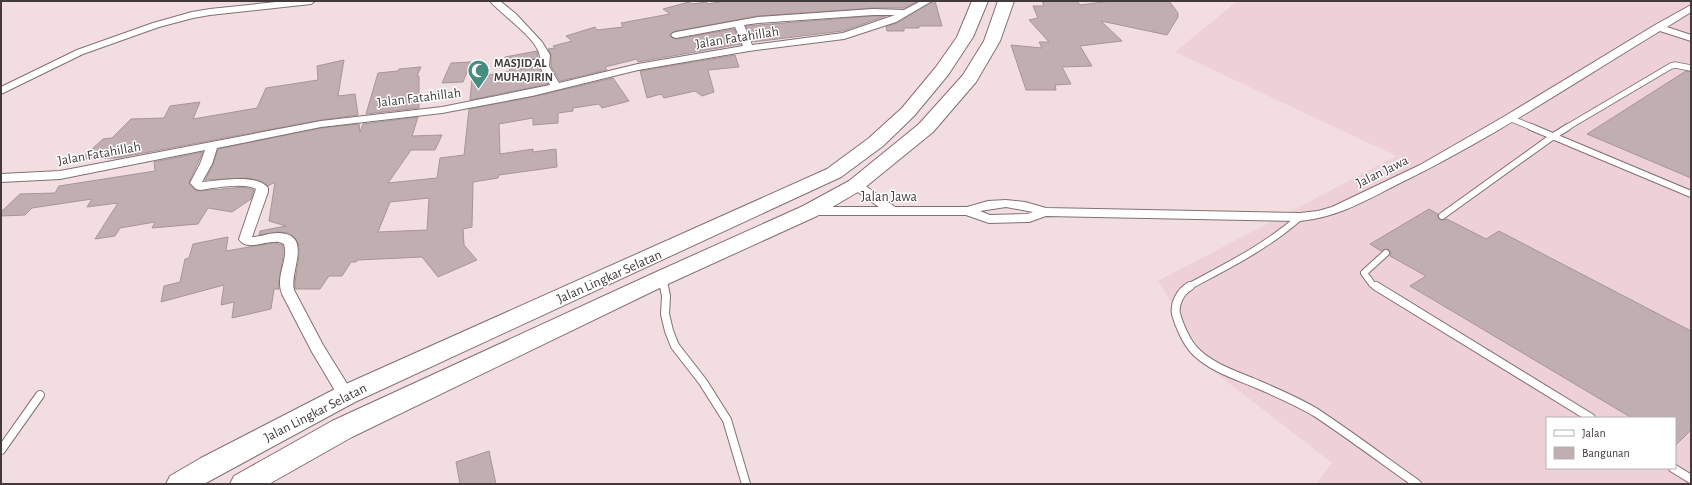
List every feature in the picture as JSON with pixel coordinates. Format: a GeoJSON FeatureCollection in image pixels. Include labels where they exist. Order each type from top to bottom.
{"type":"FeatureCollection","features":[{"type":"Feature","properties":{"kind":"highway","name":"Jalan Lingkar Selatan"},"geometry":{"type":"LineString","coordinates":[[180,484],[211,466],[346,395],[834,173],[876,142],[908,112],[942,71],[965,37],[980,1]]}},
{"type":"Feature","properties":{"kind":"highway","name":"Jalan Lingkar Selatan"},"geometry":{"type":"LineString","coordinates":[[244,484],[342,428],[662,278],[810,211],[856,185],[926,128],[970,78],[992,41],[1006,1]]}},
{"type":"Feature","properties":{"kind":"highway"},"geometry":{"type":"LineString","coordinates":[[876,142],[901,149]]}},
{"type":"Feature","properties":{"kind":"street"},"geometry":{"type":"LineString","coordinates":[[1,91],[80,52],[156,25],[192,15],[210,12],[311,1]]}},
{"type":"Feature","properties":{"kind":"street"},"geometry":{"type":"LineString","coordinates":[[494,1],[513,16],[528,31],[543,51],[545,55],[544,66],[556,86]]}},
{"type":"Feature","properties":{"kind":"street","name":"Jalan Fatahillah"},"geometry":{"type":"LineString","coordinates":[[1,178],[60,175],[340,121],[442,110],[513,97],[638,67],[749,48],[844,36],[893,20],[928,1]]}},
{"type":"Feature","properties":{"kind":"street","name":"Jalan Jawa"},"geometry":{"type":"LineString","coordinates":[[810,211],[968,211],[990,219],[1029,218],[1045,212],[1300,217],[1319,215],[1336,210],[1424,167],[1509,118],[1691,8]]}},
{"type":"Feature","properties":{"kind":"street"},"geometry":{"type":"LineString","coordinates":[[676,35],[758,20],[841,14],[885,12],[905,13]]}},
{"type":"Feature","properties":{"kind":"street"},"geometry":{"type":"LineString","coordinates":[[738,24],[749,48]]}},
{"type":"Feature","properties":{"kind":"street"},"geometry":{"type":"LineString","coordinates":[[1658,27],[1691,38]]}},
{"type":"Feature","properties":{"kind":"street"},"geometry":{"type":"LineString","coordinates":[[521,65],[544,61]]}},
{"type":"Feature","properties":{"kind":"street"},"geometry":{"type":"LineString","coordinates":[[212,145],[209,157],[196,183],[200,186],[247,183],[255,184],[262,188],[261,196],[245,239],[250,241],[282,238],[288,240],[291,244],[292,250],[286,277],[286,285],[311,336],[346,395]]}},
{"type":"Feature","properties":{"kind":"street"},"geometry":{"type":"LineString","coordinates":[[856,185],[892,211]]}},
{"type":"Feature","properties":{"kind":"lane"},"geometry":{"type":"LineString","coordinates":[[1442,216],[1552,137],[1671,66],[1675,65],[1691,68]]}},
{"type":"Feature","properties":{"kind":"lane"},"geometry":{"type":"LineString","coordinates":[[1509,118],[1691,194]]}},
{"type":"Feature","properties":{"kind":"lane"},"geometry":{"type":"LineString","coordinates":[[1300,217],[1275,239],[1185,289],[1178,300],[1176,309],[1178,322],[1193,349],[1207,361],[1227,372],[1280,394],[1314,412],[1417,484]]}},
{"type":"Feature","properties":{"kind":"lane"},"geometry":{"type":"LineString","coordinates":[[1386,253],[1364,273],[1372,284],[1589,417]]}},
{"type":"Feature","properties":{"kind":"lane"},"geometry":{"type":"LineString","coordinates":[[662,278],[666,296],[665,314],[669,331],[676,346],[703,382],[727,420],[746,484]]}},
{"type":"Feature","properties":{"kind":"lane"},"geometry":{"type":"LineString","coordinates":[[1,450],[40,395]]}},
{"type":"Feature","properties":{"kind":"lane"},"geometry":{"type":"LineString","coordinates":[[1675,469],[1691,479]]}},
{"type":"Feature","properties":{"kind":"shaded area"},"geometry":{"type":"Polygon","coordinates":[[[1235,1],[1691,1],[1691,484],[1316,484],[1332,463],[1213,371],[1158,281],[1396,156],[1175,52],[1236,2],[1235,1]]]}},
{"type":"Feature","properties":{"kind":"building"},"geometry":{"type":"Polygon","coordinates":[[[724,1],[918,1],[904,8],[873,8],[758,16],[676,31],[670,35],[672,38],[676,39],[734,29],[741,44],[638,62],[637,59],[605,67],[607,70],[560,81],[551,66],[551,55],[548,49],[555,48],[553,46],[572,41],[566,36],[595,27],[597,30],[623,27],[621,23],[670,14],[663,9],[689,2],[692,4],[706,2],[708,4],[724,1]]]}},
{"type":"Feature","properties":{"kind":"building"},"geometry":{"type":"Polygon","coordinates":[[[935,1],[942,26],[919,26],[919,28],[904,28],[904,31],[887,31],[886,27],[897,23],[935,1]]]}},
{"type":"Feature","properties":{"kind":"building"},"geometry":{"type":"Polygon","coordinates":[[[1042,1],[1077,1],[1080,5],[1111,1],[1169,1],[1178,13],[1178,17],[1167,35],[1101,21],[1122,41],[1080,46],[1092,66],[1062,67],[1071,84],[1055,85],[1056,90],[1026,90],[1011,45],[1042,48],[1039,42],[1049,42],[1029,20],[1038,18],[1033,6],[1044,6],[1042,1]]]}},
{"type":"Feature","properties":{"kind":"building"},"geometry":{"type":"Polygon","coordinates":[[[886,16],[843,31],[753,42],[746,26],[886,16]]]}},
{"type":"Feature","properties":{"kind":"building"},"geometry":{"type":"Polygon","coordinates":[[[537,51],[538,58],[517,62],[515,66],[521,69],[538,67],[548,84],[470,100],[472,78],[510,71],[505,57],[537,51]]]}},
{"type":"Feature","properties":{"kind":"building"},"geometry":{"type":"Polygon","coordinates":[[[735,55],[739,67],[708,70],[714,92],[702,96],[695,91],[664,98],[661,94],[647,98],[640,71],[735,55]]]}},
{"type":"Feature","properties":{"kind":"building"},"geometry":{"type":"Polygon","coordinates":[[[344,60],[338,96],[355,94],[358,115],[321,120],[117,158],[81,159],[103,139],[112,138],[131,119],[164,118],[170,106],[200,102],[193,119],[257,108],[266,88],[318,80],[317,66],[344,60]]]}},
{"type":"Feature","properties":{"kind":"building"},"geometry":{"type":"Polygon","coordinates":[[[471,62],[463,82],[442,83],[451,63],[471,62]]]}},
{"type":"Feature","properties":{"kind":"building"},"geometry":{"type":"Polygon","coordinates":[[[421,67],[417,76],[419,76],[419,108],[366,114],[378,73],[421,67]]]}},
{"type":"Feature","properties":{"kind":"building"},"geometry":{"type":"Polygon","coordinates":[[[1686,71],[1691,72],[1691,178],[1587,134],[1686,71]]]}},
{"type":"Feature","properties":{"kind":"building"},"geometry":{"type":"Polygon","coordinates":[[[613,78],[629,101],[602,108],[599,104],[573,108],[573,111],[558,113],[558,123],[533,125],[533,118],[499,124],[500,154],[533,149],[533,152],[556,149],[557,167],[499,175],[498,178],[473,182],[472,227],[463,229],[464,245],[477,260],[438,277],[422,257],[358,260],[356,262],[351,262],[342,276],[329,276],[320,289],[295,289],[299,255],[299,246],[296,239],[289,233],[278,232],[259,235],[260,231],[286,226],[269,221],[275,182],[268,186],[263,182],[247,178],[205,180],[213,165],[218,149],[321,128],[359,124],[360,132],[363,124],[418,117],[412,136],[442,135],[435,150],[411,150],[388,183],[437,178],[440,158],[464,155],[469,109],[532,97],[613,78]],[[429,198],[390,202],[378,232],[427,230],[429,198]]]}},
{"type":"Feature","properties":{"kind":"building"},"geometry":{"type":"Polygon","coordinates":[[[203,152],[189,182],[195,190],[200,191],[244,187],[254,190],[251,199],[232,212],[208,208],[198,224],[152,228],[155,222],[120,228],[115,236],[95,239],[118,203],[87,207],[92,199],[32,208],[25,215],[1,216],[1,212],[20,194],[55,193],[59,186],[155,171],[154,162],[203,152]]]}},
{"type":"Feature","properties":{"kind":"building"},"geometry":{"type":"Polygon","coordinates":[[[1429,209],[1438,214],[1437,217],[1440,220],[1447,219],[1486,239],[1499,231],[1691,331],[1691,430],[1676,445],[1676,417],[1630,417],[1410,286],[1426,276],[1390,256],[1391,252],[1388,249],[1381,251],[1370,244],[1429,209]]]}},
{"type":"Feature","properties":{"kind":"building"},"geometry":{"type":"Polygon","coordinates":[[[228,237],[226,251],[273,243],[283,245],[279,289],[274,289],[271,309],[232,318],[234,302],[221,305],[224,285],[161,302],[164,286],[180,282],[185,259],[189,258],[193,244],[228,237]]]}},
{"type":"Feature","properties":{"kind":"building"},"geometry":{"type":"Polygon","coordinates":[[[489,451],[496,484],[460,484],[456,462],[489,451]]]}},
{"type":"Feature","properties":{"kind":"place","name":"MASJID AL MUHAJIRIN"},"geometry":{"type":"Point","coordinates":[478,90]}}]}
